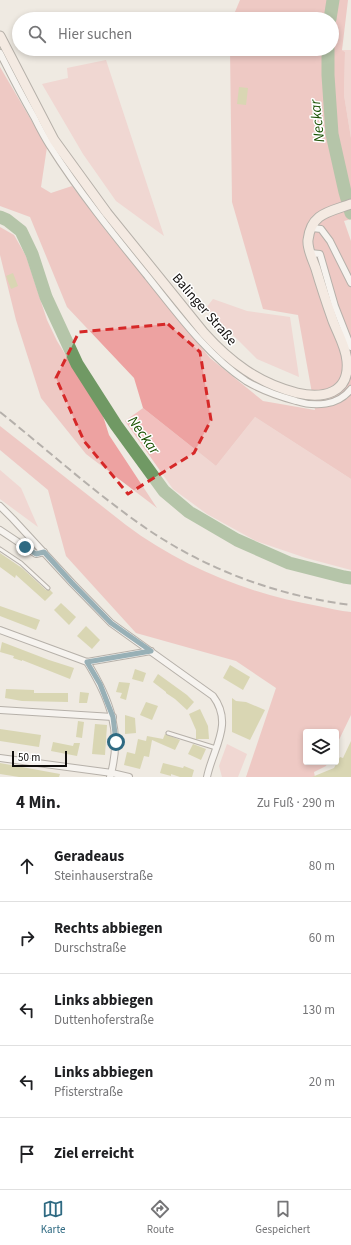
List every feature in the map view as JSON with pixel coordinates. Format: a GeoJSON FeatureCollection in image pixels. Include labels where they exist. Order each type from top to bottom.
{"type":"FeatureCollection","features":[{"type":"Feature","properties":{"kind":"main road","name":"Balinger Straße"},"geometry":{"type":"LineString","coordinates":[[0,36],[54,140],[108,213],[204,333],[232,361],[253,376],[273,385],[311,395],[328,394],[342,385],[345,379],[347,365],[342,341],[333,321],[310,253],[308,241],[312,228]]}},
{"type":"Feature","properties":{"kind":"main road"},"geometry":{"type":"LineString","coordinates":[[312,228],[313,223],[318,216],[351,204]]}},
{"type":"Feature","properties":{"kind":"street"},"geometry":{"type":"LineString","coordinates":[[0,53],[12,78],[54,152],[103,221],[167,302],[212,354],[246,381],[275,395],[301,403],[319,405],[332,402],[346,396],[351,389]]}},
{"type":"Feature","properties":{"kind":"street"},"geometry":{"type":"LineString","coordinates":[[312,228],[321,229],[330,241],[351,283]]}},
{"type":"Feature","properties":{"kind":"street"},"geometry":{"type":"LineString","coordinates":[[310,253],[320,254],[335,306],[351,347]]}},
{"type":"Feature","properties":{"kind":"street"},"geometry":{"type":"LineString","coordinates":[[0,506],[14,519],[72,583],[111,623],[213,696],[219,704],[223,714],[223,723],[207,777]]}},
{"type":"Feature","properties":{"kind":"street"},"geometry":{"type":"LineString","coordinates":[[0,530],[36,554],[44,552]]}},
{"type":"Feature","properties":{"kind":"street"},"geometry":{"type":"LineString","coordinates":[[0,630],[87,662],[151,651]]}},
{"type":"Feature","properties":{"kind":"street"},"geometry":{"type":"LineString","coordinates":[[87,662],[100,684],[113,717],[116,742],[111,775]]}},
{"type":"Feature","properties":{"kind":"street"},"geometry":{"type":"LineString","coordinates":[[0,710],[113,717]]}},
{"type":"Feature","properties":{"kind":"street"},"geometry":{"type":"LineString","coordinates":[[0,758],[22,760],[129,777]]}},
{"type":"Feature","properties":{"kind":"lane"},"geometry":{"type":"LineString","coordinates":[[0,549],[21,563],[48,588]]}},
{"type":"Feature","properties":{"kind":"lane"},"geometry":{"type":"LineString","coordinates":[[168,733],[216,748]]}},
{"type":"Feature","properties":{"kind":"highlighted area"},"geometry":{"type":"Polygon","coordinates":[[[168,324],[200,352],[211,420],[194,453],[128,494],[84,441],[56,378],[79,332],[168,324]]]}},
{"type":"Feature","properties":{"kind":"shaded area"},"geometry":{"type":"Polygon","coordinates":[[[240,0],[348,0],[342,50],[345,52],[344,95],[351,138],[351,219],[344,221],[351,241],[351,479],[255,417],[216,466],[143,408],[134,378],[67,307],[30,217],[0,206],[0,67],[47,147],[41,187],[51,193],[72,186],[107,232],[210,358],[263,401],[315,410],[298,315],[263,309],[232,202],[230,56],[339,56],[339,12],[235,12],[240,0]]]}},
{"type":"Feature","properties":{"kind":"shaded area"},"geometry":{"type":"Polygon","coordinates":[[[342,50],[351,50],[351,138],[344,95],[345,52],[342,50]]]}},
{"type":"Feature","properties":{"kind":"shaded area"},"geometry":{"type":"Polygon","coordinates":[[[106,60],[164,236],[116,201],[83,154],[42,84],[68,78],[67,68],[106,60]]]}},
{"type":"Feature","properties":{"kind":"shaded area"},"geometry":{"type":"Polygon","coordinates":[[[0,227],[14,235],[26,256],[47,320],[57,341],[103,416],[109,435],[157,508],[86,454],[41,398],[16,320],[0,255],[0,227]]]}},
{"type":"Feature","properties":{"kind":"shaded area"},"geometry":{"type":"Polygon","coordinates":[[[213,299],[247,311],[290,317],[299,377],[257,359],[206,308],[213,299]]]}},
{"type":"Feature","properties":{"kind":"shaded area"},"geometry":{"type":"Polygon","coordinates":[[[143,408],[216,466],[255,417],[351,479],[351,570],[306,558],[256,541],[207,514],[173,489],[125,421],[143,408]]]}},
{"type":"Feature","properties":{"kind":"shaded area"},"geometry":{"type":"Polygon","coordinates":[[[0,426],[126,525],[147,540],[193,566],[217,577],[267,594],[292,601],[351,612],[351,715],[339,740],[339,729],[303,729],[303,765],[326,765],[314,772],[315,777],[246,777],[276,688],[236,661],[136,633],[66,556],[48,490],[0,450],[0,426]]]}},
{"type":"Feature","properties":{"kind":"shaded area"},"geometry":{"type":"Polygon","coordinates":[[[0,470],[21,488],[38,527],[0,499],[0,470]]]}},
{"type":"Feature","properties":{"kind":"shaded area"},"geometry":{"type":"Polygon","coordinates":[[[227,744],[247,754],[238,777],[222,777],[219,766],[227,744]]]}},
{"type":"Feature","properties":{"kind":"building"},"geometry":{"type":"Polygon","coordinates":[[[239,87],[248,88],[246,105],[237,104],[239,87]]]}},
{"type":"Feature","properties":{"kind":"building"},"geometry":{"type":"Polygon","coordinates":[[[13,273],[18,286],[11,289],[6,276],[13,273]]]}},
{"type":"Feature","properties":{"kind":"building"},"geometry":{"type":"Polygon","coordinates":[[[0,553],[22,568],[46,590],[50,590],[53,593],[45,601],[16,575],[15,578],[0,567],[0,553]]]}},
{"type":"Feature","properties":{"kind":"building"},"geometry":{"type":"Polygon","coordinates":[[[61,603],[76,617],[69,625],[54,610],[61,603]]]}},
{"type":"Feature","properties":{"kind":"building"},"geometry":{"type":"Polygon","coordinates":[[[0,606],[40,620],[36,630],[0,616],[0,606]]]}},
{"type":"Feature","properties":{"kind":"building"},"geometry":{"type":"Polygon","coordinates":[[[86,626],[100,640],[92,649],[77,636],[86,626]]]}},
{"type":"Feature","properties":{"kind":"building"},"geometry":{"type":"Polygon","coordinates":[[[2,642],[74,668],[70,679],[22,660],[13,658],[14,656],[0,652],[2,642]]]}},
{"type":"Feature","properties":{"kind":"building"},"geometry":{"type":"Polygon","coordinates":[[[230,665],[250,677],[243,690],[223,678],[230,665]]]}},
{"type":"Feature","properties":{"kind":"building"},"geometry":{"type":"Polygon","coordinates":[[[135,669],[146,673],[143,682],[132,679],[135,669]]]}},
{"type":"Feature","properties":{"kind":"building"},"geometry":{"type":"Polygon","coordinates":[[[158,674],[187,695],[194,702],[187,710],[153,682],[158,674]]]}},
{"type":"Feature","properties":{"kind":"building"},"geometry":{"type":"Polygon","coordinates":[[[119,682],[130,683],[126,700],[120,698],[122,693],[116,692],[119,682]]]}},
{"type":"Feature","properties":{"kind":"building"},"geometry":{"type":"Polygon","coordinates":[[[6,689],[34,690],[34,693],[68,693],[68,702],[22,701],[5,698],[6,689]]]}},
{"type":"Feature","properties":{"kind":"building"},"geometry":{"type":"Polygon","coordinates":[[[80,692],[89,693],[87,703],[79,703],[80,692]]]}},
{"type":"Feature","properties":{"kind":"building"},"geometry":{"type":"Polygon","coordinates":[[[232,698],[236,701],[246,702],[265,710],[250,740],[232,732],[232,698]]]}},
{"type":"Feature","properties":{"kind":"building"},"geometry":{"type":"Polygon","coordinates":[[[146,702],[158,706],[152,720],[140,715],[146,702]]]}},
{"type":"Feature","properties":{"kind":"building"},"geometry":{"type":"Polygon","coordinates":[[[200,709],[208,726],[209,739],[196,739],[196,730],[189,714],[200,709]]]}},
{"type":"Feature","properties":{"kind":"building"},"geometry":{"type":"Polygon","coordinates":[[[125,715],[135,718],[136,733],[125,734],[125,715]]]}},
{"type":"Feature","properties":{"kind":"building"},"geometry":{"type":"Polygon","coordinates":[[[78,721],[84,722],[82,738],[76,737],[78,721]]]}},
{"type":"Feature","properties":{"kind":"building"},"geometry":{"type":"Polygon","coordinates":[[[95,724],[107,725],[105,755],[92,754],[95,724]]]}},
{"type":"Feature","properties":{"kind":"building"},"geometry":{"type":"Polygon","coordinates":[[[0,729],[41,735],[39,747],[0,741],[0,729]]]}},
{"type":"Feature","properties":{"kind":"building"},"geometry":{"type":"Polygon","coordinates":[[[165,734],[180,740],[175,750],[152,740],[149,757],[144,756],[140,769],[124,765],[127,752],[135,754],[138,739],[146,741],[147,736],[163,739],[165,734]]]}},
{"type":"Feature","properties":{"kind":"building"},"geometry":{"type":"Polygon","coordinates":[[[351,741],[351,777],[312,777],[334,768],[336,765],[339,765],[340,757],[343,758],[351,741]]]}},
{"type":"Feature","properties":{"kind":"building"},"geometry":{"type":"Polygon","coordinates":[[[53,742],[73,746],[74,743],[80,743],[77,756],[51,751],[53,742]]]}},
{"type":"Feature","properties":{"kind":"building"},"geometry":{"type":"Polygon","coordinates":[[[193,744],[206,749],[201,760],[188,754],[193,744]]]}},
{"type":"Feature","properties":{"kind":"building"},"geometry":{"type":"Polygon","coordinates":[[[0,763],[60,774],[59,777],[19,777],[0,774],[0,763]]]}},
{"type":"Feature","properties":{"kind":"building"},"geometry":{"type":"Polygon","coordinates":[[[163,763],[183,768],[184,766],[194,770],[192,777],[180,777],[171,774],[171,776],[160,773],[163,763]]]}},
{"type":"Feature","properties":{"kind":"waterway","name":"Neckar"},"geometry":{"type":"LineString","coordinates":[[331,12],[333,0]]}},
{"type":"Feature","properties":{"kind":"waterway","name":"Neckar"},"geometry":{"type":"LineString","coordinates":[[328,56],[332,134],[351,213]]}},
{"type":"Feature","properties":{"kind":"waterway","name":"Neckar"},"geometry":{"type":"LineString","coordinates":[[0,217],[7,220],[21,231],[32,254],[46,297],[77,364],[116,425],[164,491],[189,512],[237,540],[289,563],[351,578]]}},
{"type":"Feature","properties":{"kind":"railway"},"geometry":{"type":"LineString","coordinates":[[0,412],[111,503],[150,531],[173,545],[221,570],[246,580],[298,595],[351,605]]}},
{"type":"Feature","properties":{"kind":"route"},"geometry":{"type":"LineString","coordinates":[[25,547],[36,554],[44,552],[111,623],[151,651],[87,662],[100,684],[113,717],[116,742]]}}]}
